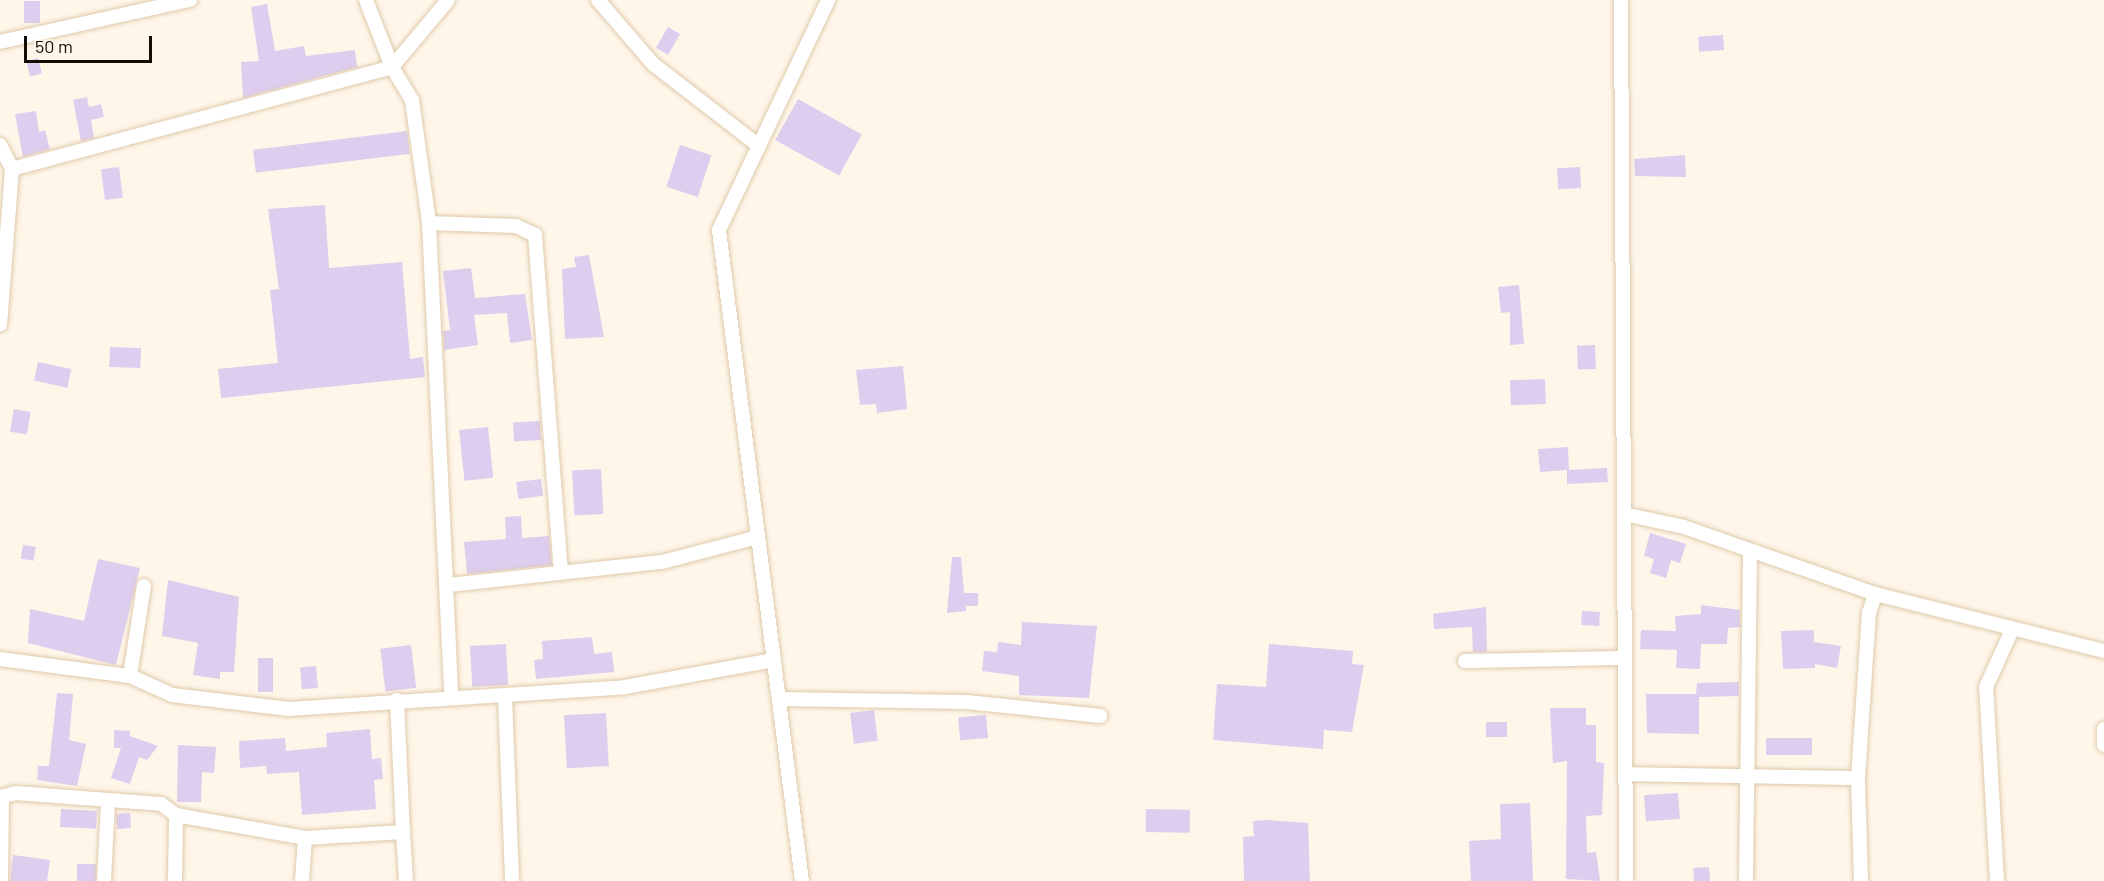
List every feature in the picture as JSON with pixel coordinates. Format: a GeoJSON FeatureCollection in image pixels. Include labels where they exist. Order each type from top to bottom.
{"type":"FeatureCollection","features":[{"type":"Feature","properties":{"kind":"street"},"geometry":{"type":"LineString","coordinates":[[0,42],[190,0]]}},
{"type":"Feature","properties":{"kind":"street"},"geometry":{"type":"LineString","coordinates":[[366,0],[392,67],[412,100],[429,223],[449,585],[451,696]]}},
{"type":"Feature","properties":{"kind":"street"},"geometry":{"type":"LineString","coordinates":[[12,169],[392,67],[448,0]]}},
{"type":"Feature","properties":{"kind":"street"},"geometry":{"type":"LineString","coordinates":[[598,0],[653,63],[759,146]]}},
{"type":"Feature","properties":{"kind":"street"},"geometry":{"type":"LineString","coordinates":[[802,881],[719,230],[828,0]]}},
{"type":"Feature","properties":{"kind":"street"},"geometry":{"type":"LineString","coordinates":[[1621,0],[1626,881]]}},
{"type":"Feature","properties":{"kind":"street"},"geometry":{"type":"LineString","coordinates":[[0,145],[12,169],[0,325]]}},
{"type":"Feature","properties":{"kind":"street"},"geometry":{"type":"LineString","coordinates":[[429,223],[516,226],[535,235],[561,571]]}},
{"type":"Feature","properties":{"kind":"street"},"geometry":{"type":"LineString","coordinates":[[1624,514],[1684,526],[1750,552],[1875,594],[2012,630],[2104,651]]}},
{"type":"Feature","properties":{"kind":"street"},"geometry":{"type":"LineString","coordinates":[[449,585],[561,571],[579,574],[662,562],[758,537]]}},
{"type":"Feature","properties":{"kind":"street"},"geometry":{"type":"LineString","coordinates":[[1746,881],[1750,552]]}},
{"type":"Feature","properties":{"kind":"street"},"geometry":{"type":"LineString","coordinates":[[130,676],[144,586]]}},
{"type":"Feature","properties":{"kind":"street"},"geometry":{"type":"LineString","coordinates":[[1861,881],[1858,777],[1869,613],[1875,594]]}},
{"type":"Feature","properties":{"kind":"street"},"geometry":{"type":"LineString","coordinates":[[1996,881],[1986,687],[2012,630]]}},
{"type":"Feature","properties":{"kind":"street"},"geometry":{"type":"LineString","coordinates":[[1465,661],[1625,658]]}},
{"type":"Feature","properties":{"kind":"street"},"geometry":{"type":"LineString","coordinates":[[0,659],[130,676],[172,695],[289,709],[451,696],[505,696],[625,687],[774,660]]}},
{"type":"Feature","properties":{"kind":"street"},"geometry":{"type":"LineString","coordinates":[[505,696],[512,881]]}},
{"type":"Feature","properties":{"kind":"street"},"geometry":{"type":"LineString","coordinates":[[779,699],[967,702],[1100,716]]}},
{"type":"Feature","properties":{"kind":"street"},"geometry":{"type":"LineString","coordinates":[[397,700],[406,881]]}},
{"type":"Feature","properties":{"kind":"street"},"geometry":{"type":"LineString","coordinates":[[2104,729],[2104,745]]}},
{"type":"Feature","properties":{"kind":"street"},"geometry":{"type":"LineString","coordinates":[[1626,774],[1749,778],[1858,777]]}},
{"type":"Feature","properties":{"kind":"street"},"geometry":{"type":"LineString","coordinates":[[1,881],[1,797],[16,793],[108,803],[160,804],[176,815],[305,838],[403,832]]}},
{"type":"Feature","properties":{"kind":"street"},"geometry":{"type":"LineString","coordinates":[[104,881],[108,803]]}},
{"type":"Feature","properties":{"kind":"street"},"geometry":{"type":"LineString","coordinates":[[175,881],[176,815]]}},
{"type":"Feature","properties":{"kind":"street"},"geometry":{"type":"LineString","coordinates":[[302,881],[305,838]]}},
{"type":"Feature","properties":{"kind":"building"},"geometry":{"type":"Polygon","coordinates":[[[24,1],[40,1],[40,23],[24,23],[24,1]]]}},
{"type":"Feature","properties":{"kind":"building"},"geometry":{"type":"Polygon","coordinates":[[[267,4],[275,51],[304,46],[306,56],[355,50],[357,67],[243,98],[241,62],[259,61],[251,7],[267,4]]]}},
{"type":"Feature","properties":{"kind":"building"},"geometry":{"type":"Polygon","coordinates":[[[668,27],[680,34],[668,55],[656,48],[668,27]]]}},
{"type":"Feature","properties":{"kind":"building"},"geometry":{"type":"Polygon","coordinates":[[[1723,35],[1724,50],[1699,52],[1698,37],[1723,35]]]}},
{"type":"Feature","properties":{"kind":"building"},"geometry":{"type":"Polygon","coordinates":[[[38,58],[42,74],[30,76],[26,61],[38,58]]]}},
{"type":"Feature","properties":{"kind":"building"},"geometry":{"type":"Polygon","coordinates":[[[87,97],[89,107],[101,104],[104,117],[91,120],[94,138],[81,141],[73,100],[87,97]]]}},
{"type":"Feature","properties":{"kind":"building"},"geometry":{"type":"Polygon","coordinates":[[[798,99],[862,134],[839,175],[775,140],[798,99]]]}},
{"type":"Feature","properties":{"kind":"building"},"geometry":{"type":"Polygon","coordinates":[[[36,111],[39,132],[45,130],[50,149],[23,157],[15,114],[36,111]]]}},
{"type":"Feature","properties":{"kind":"building"},"geometry":{"type":"Polygon","coordinates":[[[407,131],[410,154],[256,173],[253,150],[407,131]]]}},
{"type":"Feature","properties":{"kind":"building"},"geometry":{"type":"Polygon","coordinates":[[[680,145],[711,155],[698,197],[666,187],[680,145]]]}},
{"type":"Feature","properties":{"kind":"building"},"geometry":{"type":"Polygon","coordinates":[[[1685,155],[1686,177],[1635,176],[1634,159],[1685,155]]]}},
{"type":"Feature","properties":{"kind":"building"},"geometry":{"type":"Polygon","coordinates":[[[119,167],[123,198],[105,200],[101,169],[119,167]]]}},
{"type":"Feature","properties":{"kind":"building"},"geometry":{"type":"Polygon","coordinates":[[[1580,167],[1581,188],[1558,189],[1557,168],[1580,167]]]}},
{"type":"Feature","properties":{"kind":"building"},"geometry":{"type":"Polygon","coordinates":[[[325,205],[329,268],[402,262],[410,359],[423,357],[425,377],[221,398],[218,369],[278,363],[270,290],[279,289],[268,209],[325,205]]]}},
{"type":"Feature","properties":{"kind":"building"},"geometry":{"type":"Polygon","coordinates":[[[589,255],[604,337],[565,339],[562,269],[576,267],[574,257],[589,255]]]}},
{"type":"Feature","properties":{"kind":"building"},"geometry":{"type":"Polygon","coordinates":[[[471,268],[475,298],[525,294],[532,340],[510,343],[507,313],[474,315],[478,345],[444,350],[443,331],[450,330],[443,271],[471,268]]]}},
{"type":"Feature","properties":{"kind":"building"},"geometry":{"type":"Polygon","coordinates":[[[1519,285],[1524,344],[1510,345],[1510,312],[1501,313],[1498,287],[1519,285]]]}},
{"type":"Feature","properties":{"kind":"building"},"geometry":{"type":"Polygon","coordinates":[[[1595,345],[1596,369],[1578,370],[1577,346],[1595,345]]]}},
{"type":"Feature","properties":{"kind":"building"},"geometry":{"type":"Polygon","coordinates":[[[110,347],[141,348],[140,368],[109,367],[110,347]]]}},
{"type":"Feature","properties":{"kind":"building"},"geometry":{"type":"Polygon","coordinates":[[[38,362],[71,369],[67,388],[34,381],[38,362]]]}},
{"type":"Feature","properties":{"kind":"building"},"geometry":{"type":"Polygon","coordinates":[[[903,366],[907,409],[877,413],[876,404],[860,405],[856,370],[903,366]]]}},
{"type":"Feature","properties":{"kind":"building"},"geometry":{"type":"Polygon","coordinates":[[[1545,379],[1546,404],[1511,405],[1510,380],[1545,379]]]}},
{"type":"Feature","properties":{"kind":"building"},"geometry":{"type":"Polygon","coordinates":[[[14,409],[31,412],[27,435],[10,432],[14,409]]]}},
{"type":"Feature","properties":{"kind":"building"},"geometry":{"type":"Polygon","coordinates":[[[540,421],[541,440],[514,441],[513,422],[540,421]]]}},
{"type":"Feature","properties":{"kind":"building"},"geometry":{"type":"Polygon","coordinates":[[[488,427],[493,478],[464,481],[459,430],[488,427]]]}},
{"type":"Feature","properties":{"kind":"building"},"geometry":{"type":"Polygon","coordinates":[[[1568,447],[1569,470],[1607,468],[1608,482],[1567,484],[1567,470],[1540,472],[1538,449],[1568,447]]]}},
{"type":"Feature","properties":{"kind":"building"},"geometry":{"type":"Polygon","coordinates":[[[601,469],[603,514],[574,515],[572,471],[601,469]]]}},
{"type":"Feature","properties":{"kind":"building"},"geometry":{"type":"Polygon","coordinates":[[[541,479],[543,496],[518,499],[516,482],[541,479]]]}},
{"type":"Feature","properties":{"kind":"building"},"geometry":{"type":"Polygon","coordinates":[[[521,516],[522,538],[549,536],[552,565],[467,574],[464,542],[506,539],[505,517],[521,516]]]}},
{"type":"Feature","properties":{"kind":"building"},"geometry":{"type":"Polygon","coordinates":[[[1650,533],[1686,544],[1680,563],[1671,560],[1666,578],[1650,573],[1654,559],[1644,556],[1650,533]]]}},
{"type":"Feature","properties":{"kind":"building"},"geometry":{"type":"Polygon","coordinates":[[[23,545],[36,547],[34,561],[21,559],[23,545]]]}},
{"type":"Feature","properties":{"kind":"building"},"geometry":{"type":"Polygon","coordinates":[[[952,557],[961,557],[964,593],[978,593],[978,606],[966,606],[966,611],[947,613],[952,557]]]}},
{"type":"Feature","properties":{"kind":"building"},"geometry":{"type":"Polygon","coordinates":[[[98,559],[140,568],[116,665],[28,643],[30,609],[84,621],[98,559]]]}},
{"type":"Feature","properties":{"kind":"building"},"geometry":{"type":"Polygon","coordinates":[[[168,580],[239,597],[234,672],[220,672],[220,679],[193,675],[198,643],[162,636],[168,580]]]}},
{"type":"Feature","properties":{"kind":"building"},"geometry":{"type":"Polygon","coordinates":[[[1701,605],[1740,610],[1740,627],[1728,628],[1727,644],[1701,644],[1700,669],[1676,668],[1677,650],[1640,649],[1641,630],[1676,631],[1675,616],[1701,614],[1701,605]]]}},
{"type":"Feature","properties":{"kind":"building"},"geometry":{"type":"Polygon","coordinates":[[[1486,607],[1487,652],[1473,652],[1472,627],[1434,629],[1433,614],[1486,607]]]}},
{"type":"Feature","properties":{"kind":"building"},"geometry":{"type":"Polygon","coordinates":[[[1582,611],[1600,612],[1599,626],[1581,625],[1582,611]]]}},
{"type":"Feature","properties":{"kind":"building"},"geometry":{"type":"Polygon","coordinates":[[[1022,622],[1097,626],[1089,698],[1019,695],[1019,676],[982,671],[984,651],[997,652],[998,642],[1021,645],[1022,622]]]}},
{"type":"Feature","properties":{"kind":"building"},"geometry":{"type":"Polygon","coordinates":[[[1814,630],[1814,642],[1841,646],[1837,668],[1815,664],[1815,668],[1783,669],[1781,631],[1814,630]]]}},
{"type":"Feature","properties":{"kind":"building"},"geometry":{"type":"Polygon","coordinates":[[[592,637],[594,654],[612,652],[614,672],[536,679],[534,660],[543,659],[542,641],[592,637]]]}},
{"type":"Feature","properties":{"kind":"building"},"geometry":{"type":"Polygon","coordinates":[[[506,644],[508,685],[472,687],[470,646],[506,644]]]}},
{"type":"Feature","properties":{"kind":"building"},"geometry":{"type":"Polygon","coordinates":[[[1269,644],[1353,651],[1352,664],[1364,665],[1352,732],[1324,730],[1323,749],[1213,740],[1217,684],[1266,687],[1269,644]]]}},
{"type":"Feature","properties":{"kind":"building"},"geometry":{"type":"Polygon","coordinates":[[[411,645],[416,688],[385,691],[380,649],[411,645]]]}},
{"type":"Feature","properties":{"kind":"building"},"geometry":{"type":"Polygon","coordinates":[[[258,658],[273,658],[273,692],[258,692],[258,658]]]}},
{"type":"Feature","properties":{"kind":"building"},"geometry":{"type":"Polygon","coordinates":[[[316,666],[318,688],[302,689],[300,667],[316,666]]]}},
{"type":"Feature","properties":{"kind":"building"},"geometry":{"type":"Polygon","coordinates":[[[1739,682],[1739,696],[1699,697],[1699,734],[1647,733],[1646,694],[1696,694],[1697,683],[1739,682]]]}},
{"type":"Feature","properties":{"kind":"building"},"geometry":{"type":"Polygon","coordinates":[[[57,693],[73,694],[69,740],[86,744],[77,786],[37,780],[38,766],[49,766],[57,693]]]}},
{"type":"Feature","properties":{"kind":"building"},"geometry":{"type":"Polygon","coordinates":[[[1550,708],[1586,708],[1586,725],[1596,725],[1596,762],[1604,763],[1602,815],[1586,816],[1587,853],[1596,852],[1600,881],[1566,879],[1567,761],[1553,763],[1550,708]]]}},
{"type":"Feature","properties":{"kind":"building"},"geometry":{"type":"Polygon","coordinates":[[[874,710],[878,741],[854,744],[850,713],[874,710]]]}},
{"type":"Feature","properties":{"kind":"building"},"geometry":{"type":"Polygon","coordinates":[[[606,713],[609,766],[567,768],[564,715],[606,713]]]}},
{"type":"Feature","properties":{"kind":"building"},"geometry":{"type":"Polygon","coordinates":[[[986,715],[988,738],[960,740],[958,717],[986,715]]]}},
{"type":"Feature","properties":{"kind":"building"},"geometry":{"type":"Polygon","coordinates":[[[1486,722],[1507,722],[1507,737],[1486,737],[1486,722]]]}},
{"type":"Feature","properties":{"kind":"building"},"geometry":{"type":"Polygon","coordinates":[[[370,729],[372,759],[381,758],[383,779],[374,780],[376,809],[302,815],[299,772],[267,774],[266,766],[240,768],[239,741],[285,738],[286,751],[327,747],[326,733],[370,729]]]}},
{"type":"Feature","properties":{"kind":"building"},"geometry":{"type":"Polygon","coordinates":[[[114,730],[130,731],[130,736],[158,746],[147,760],[139,757],[130,784],[111,778],[121,748],[114,748],[114,730]]]}},
{"type":"Feature","properties":{"kind":"building"},"geometry":{"type":"Polygon","coordinates":[[[1766,738],[1812,738],[1812,755],[1766,755],[1766,738]]]}},
{"type":"Feature","properties":{"kind":"building"},"geometry":{"type":"Polygon","coordinates":[[[178,745],[216,747],[214,773],[202,772],[201,802],[177,802],[178,745]]]}},
{"type":"Feature","properties":{"kind":"building"},"geometry":{"type":"Polygon","coordinates":[[[1678,793],[1680,819],[1646,821],[1644,795],[1678,793]]]}},
{"type":"Feature","properties":{"kind":"building"},"geometry":{"type":"Polygon","coordinates":[[[1530,803],[1533,881],[1471,881],[1469,841],[1501,839],[1500,804],[1530,803]]]}},
{"type":"Feature","properties":{"kind":"building"},"geometry":{"type":"Polygon","coordinates":[[[61,809],[97,811],[96,829],[60,827],[61,809]]]}},
{"type":"Feature","properties":{"kind":"building"},"geometry":{"type":"Polygon","coordinates":[[[1146,809],[1190,810],[1190,833],[1146,832],[1146,809]]]}},
{"type":"Feature","properties":{"kind":"building"},"geometry":{"type":"Polygon","coordinates":[[[130,813],[131,828],[117,829],[116,814],[130,813]]]}},
{"type":"Feature","properties":{"kind":"building"},"geometry":{"type":"Polygon","coordinates":[[[1253,821],[1308,823],[1310,881],[1244,881],[1243,837],[1254,836],[1253,821]]]}},
{"type":"Feature","properties":{"kind":"building"},"geometry":{"type":"Polygon","coordinates":[[[13,855],[50,860],[47,881],[10,881],[13,855]]]}},
{"type":"Feature","properties":{"kind":"building"},"geometry":{"type":"Polygon","coordinates":[[[77,864],[96,864],[96,881],[77,881],[77,864]]]}},
{"type":"Feature","properties":{"kind":"building"},"geometry":{"type":"Polygon","coordinates":[[[1709,867],[1710,881],[1694,881],[1693,868],[1709,867]]]}}]}
